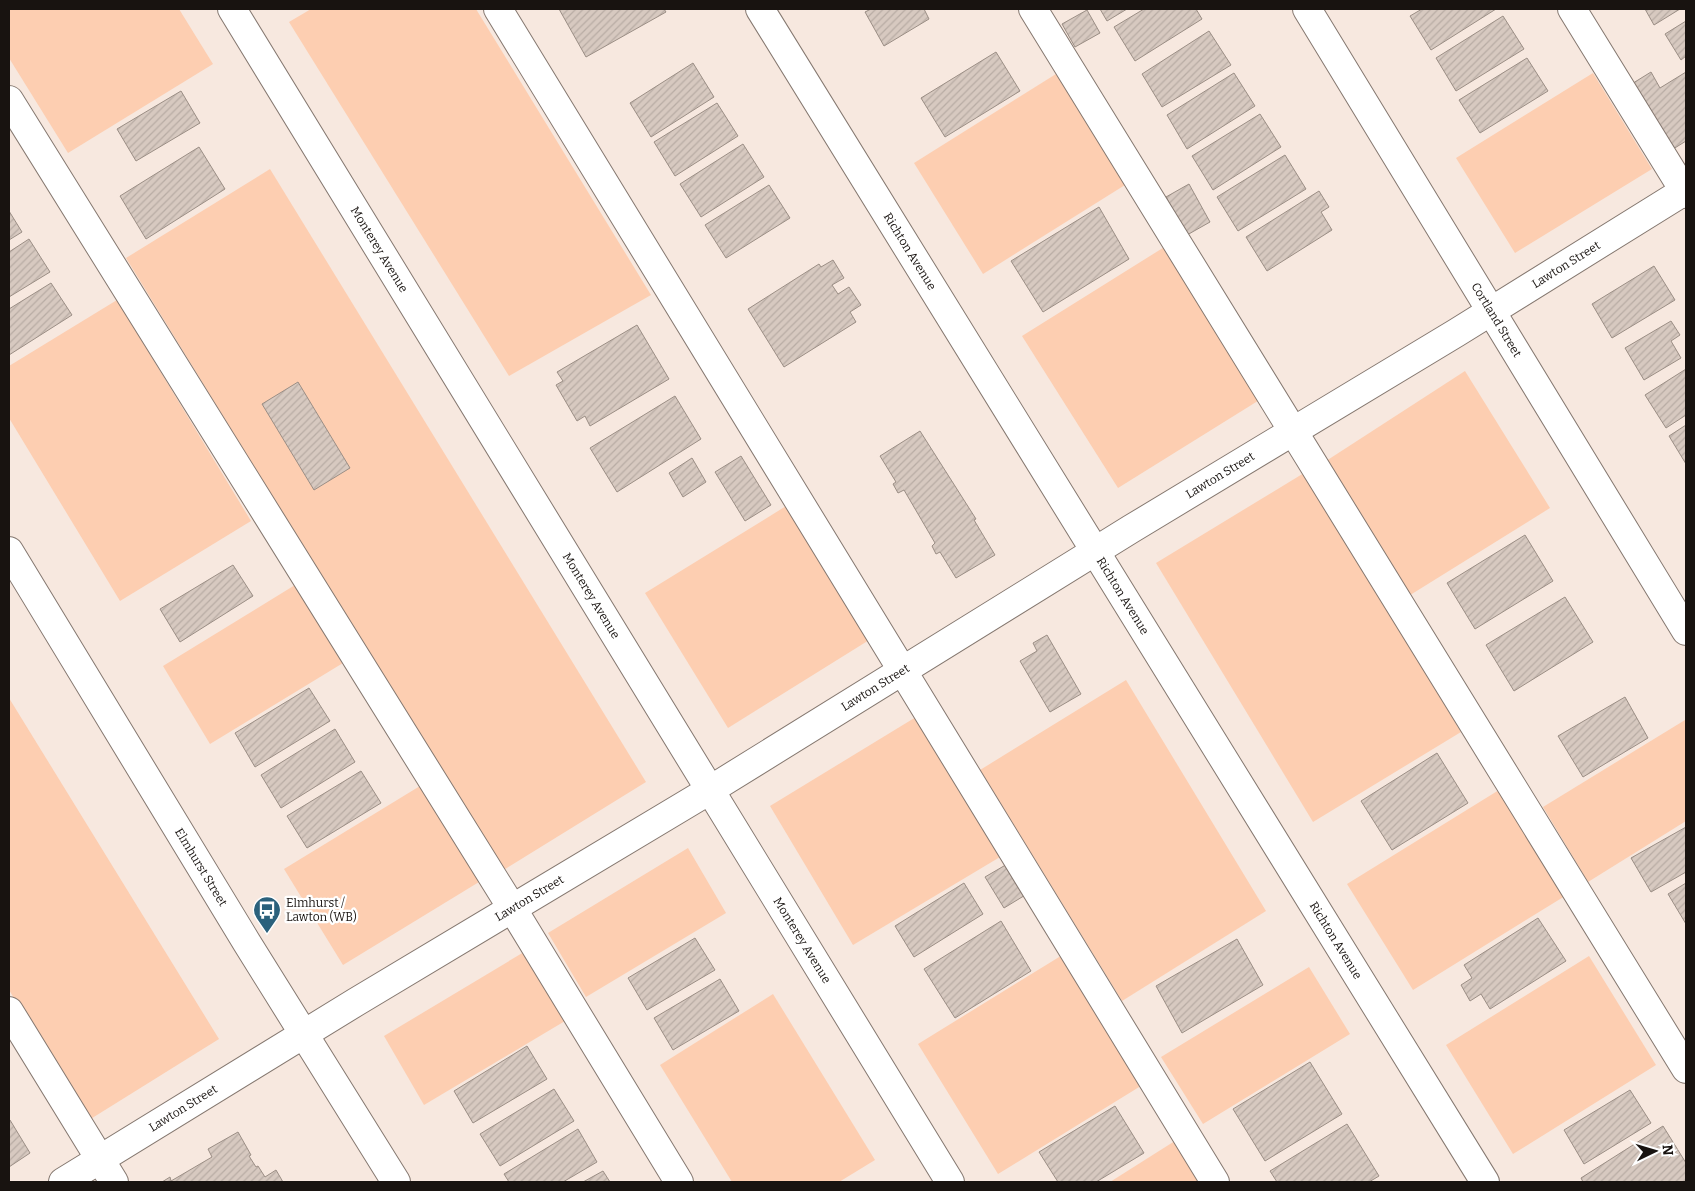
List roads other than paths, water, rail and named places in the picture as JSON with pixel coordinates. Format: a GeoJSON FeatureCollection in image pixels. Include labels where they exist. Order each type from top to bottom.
{"type":"FeatureCollection","features":[{"type":"Feature","properties":{"kind":"street","name":"Monterey Avenue"},"geometry":{"type":"LineString","coordinates":[[232,9],[950,1182]]}},
{"type":"Feature","properties":{"kind":"street"},"geometry":{"type":"LineString","coordinates":[[498,9],[1215,1182]]}},
{"type":"Feature","properties":{"kind":"street","name":"Richton Avenue"},"geometry":{"type":"LineString","coordinates":[[760,9],[1485,1182]]}},
{"type":"Feature","properties":{"kind":"street"},"geometry":{"type":"LineString","coordinates":[[1032,9],[1686,1069]]}},
{"type":"Feature","properties":{"kind":"street","name":"Cortland Street"},"geometry":{"type":"LineString","coordinates":[[1307,9],[1686,631]]}},
{"type":"Feature","properties":{"kind":"street"},"geometry":{"type":"LineString","coordinates":[[1572,9],[1686,192]]}},
{"type":"Feature","properties":{"kind":"street"},"geometry":{"type":"LineString","coordinates":[[9,100],[512,908],[679,1182]]}},
{"type":"Feature","properties":{"kind":"street","name":"Lawton Street"},"geometry":{"type":"LineString","coordinates":[[63,1182],[304,1034],[710,790],[1094,552],[1686,192]]}},
{"type":"Feature","properties":{"kind":"street","name":"Elmhurst Street"},"geometry":{"type":"LineString","coordinates":[[9,551],[396,1182]]}},
{"type":"Feature","properties":{"kind":"street"},"geometry":{"type":"LineString","coordinates":[[9,1012],[114,1182]]}},
{"type":"Feature","properties":{"kind":"place","name":"Elmhurst / Lawton (WB)"},"geometry":{"type":"Point","coordinates":[267,934]}}]}
